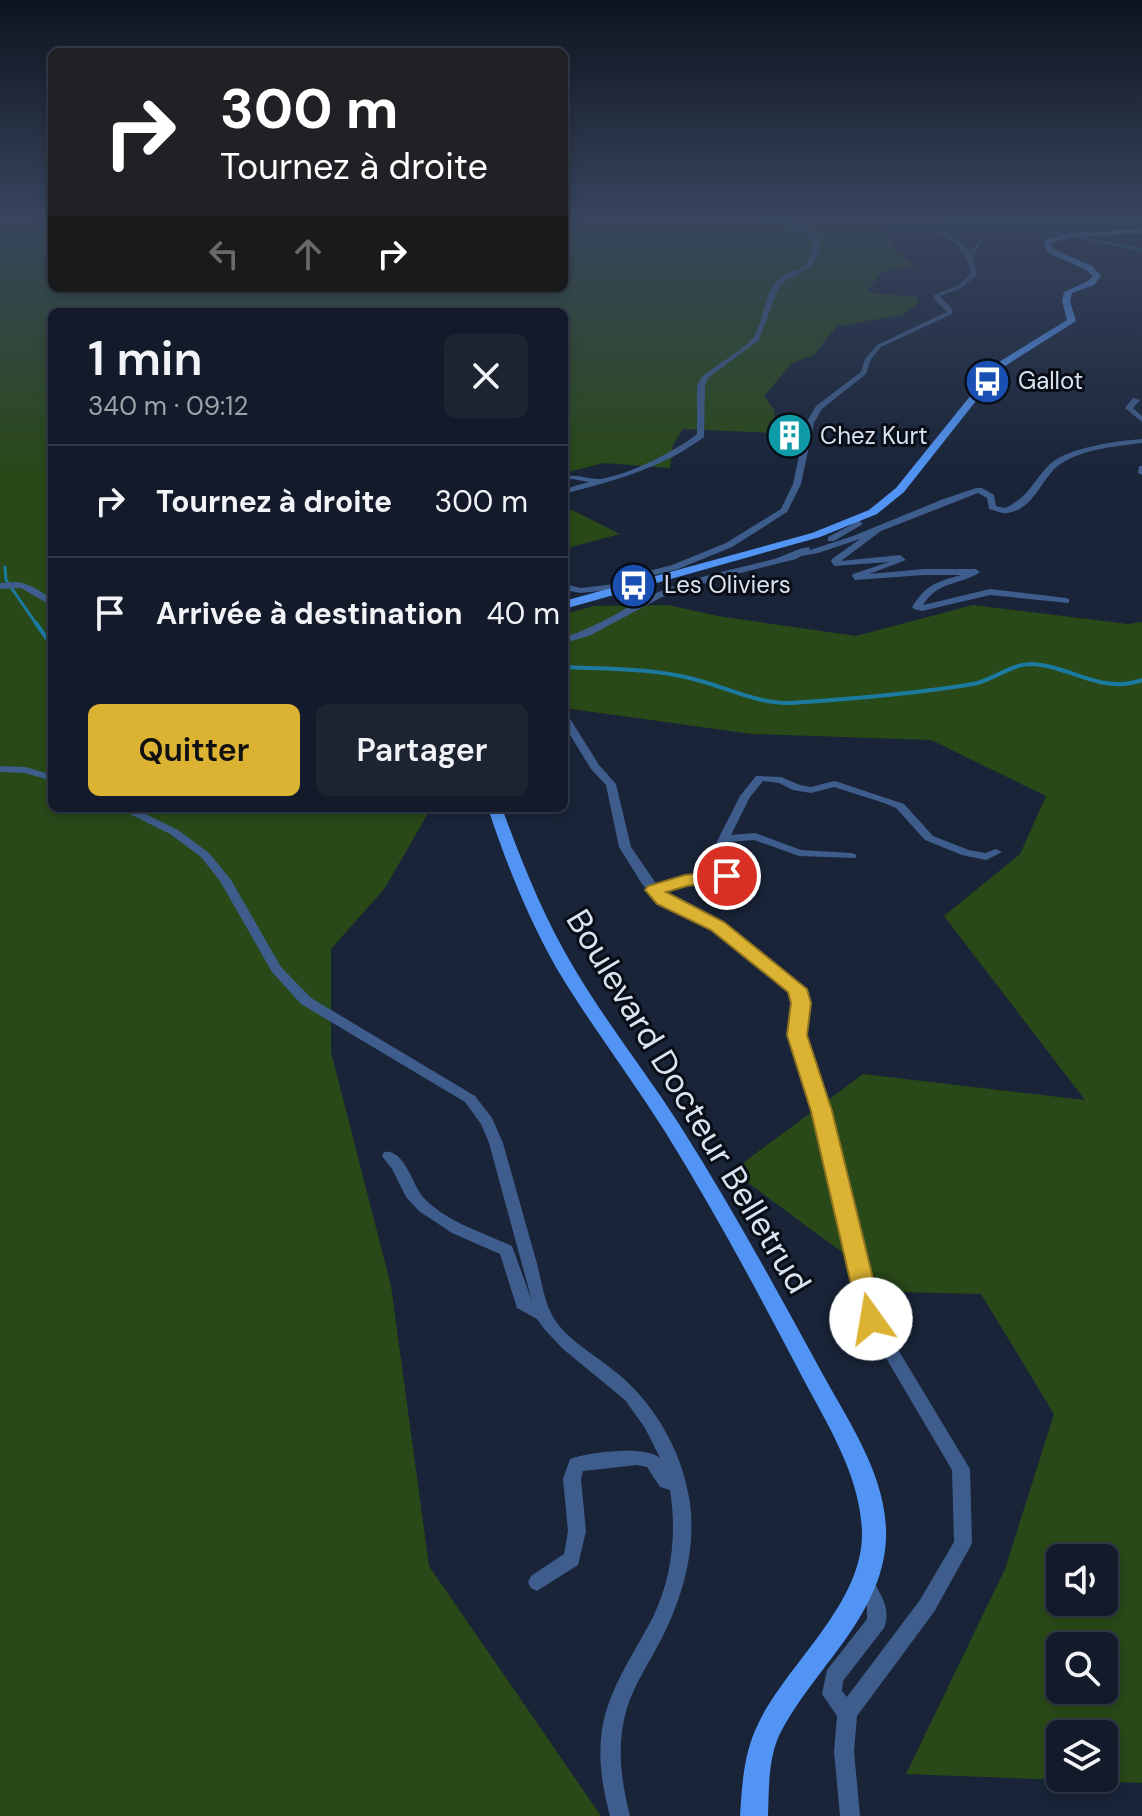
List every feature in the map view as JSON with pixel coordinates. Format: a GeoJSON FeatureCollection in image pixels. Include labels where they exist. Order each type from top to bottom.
{"type":"FeatureCollection","features":[{"type":"Feature","properties":{"kind":"main road"},"geometry":{"type":"LineString","coordinates":[[568,604],[816,535],[854,521],[882,506],[900,490],[999,366],[1072,321],[1067,305]]}},
{"type":"Feature","properties":{"kind":"main road","name":"Boulevard Docteur Belletrud"},"geometry":{"type":"LineString","coordinates":[[497,812],[552,944],[699,1171],[780,1312],[854,1457],[873,1502],[874,1540],[863,1581],[852,1607],[793,1688],[766,1735],[755,1782],[754,1816]]}},
{"type":"Feature","properties":{"kind":"street"},"geometry":{"type":"LineString","coordinates":[[568,491],[659,459],[701,435],[701,386],[705,377],[757,339],[768,305]]}},
{"type":"Feature","properties":{"kind":"street"},"geometry":{"type":"LineString","coordinates":[[568,588],[581,593],[620,584],[633,585],[644,575],[675,567],[729,545],[784,510],[797,484],[810,423],[819,408],[864,373],[868,359],[879,346],[950,313],[945,305]]}},
{"type":"Feature","properties":{"kind":"street"},"geometry":{"type":"LineString","coordinates":[[1136,400],[1129,408],[1142,420]]}},
{"type":"Feature","properties":{"kind":"street"},"geometry":{"type":"LineString","coordinates":[[801,553],[814,552],[877,531],[944,500],[979,490],[991,497],[992,507],[1006,511],[1032,497],[1057,461],[1110,445],[1142,441]]}},
{"type":"Feature","properties":{"kind":"street"},"geometry":{"type":"LineString","coordinates":[[568,479],[597,482]]}},
{"type":"Feature","properties":{"kind":"street"},"geometry":{"type":"LineString","coordinates":[[568,639],[586,634],[659,595],[801,553],[853,529],[859,524],[854,521]]}},
{"type":"Feature","properties":{"kind":"street"},"geometry":{"type":"LineString","coordinates":[[877,531],[835,561],[837,564],[902,560],[867,571],[856,576],[858,578],[924,572],[976,572],[934,584],[927,589],[917,607],[990,592],[1066,601]]}},
{"type":"Feature","properties":{"kind":"street"},"geometry":{"type":"LineString","coordinates":[[0,586],[17,583],[31,587],[48,600]]}},
{"type":"Feature","properties":{"kind":"street"},"geometry":{"type":"LineString","coordinates":[[568,723],[595,767],[611,784],[625,847],[654,890],[664,900],[717,926],[797,989],[801,1003],[797,1035],[821,1111],[871,1319],[961,1469],[963,1543],[927,1606],[847,1713],[844,1751],[850,1816]]}},
{"type":"Feature","properties":{"kind":"street"},"geometry":{"type":"LineString","coordinates":[[0,769],[26,770],[48,777]]}},
{"type":"Feature","properties":{"kind":"street"},"geometry":{"type":"LineString","coordinates":[[654,890],[685,880],[727,876],[729,870],[714,859],[745,796],[760,778],[781,780],[797,788],[811,790],[834,784],[847,787],[900,806],[929,838],[947,846],[986,857],[996,852]]}},
{"type":"Feature","properties":{"kind":"street"},"geometry":{"type":"LineString","coordinates":[[132,812],[174,832],[205,855],[225,880],[276,969],[306,1001],[470,1099],[487,1122],[496,1143],[543,1314],[551,1328],[625,1389],[663,1444],[678,1485],[683,1519],[678,1573],[662,1619],[617,1709],[610,1746],[611,1783],[620,1816]]}},
{"type":"Feature","properties":{"kind":"street"},"geometry":{"type":"LineString","coordinates":[[725,839],[755,836],[799,853],[851,856]]}},
{"type":"Feature","properties":{"kind":"street"},"geometry":{"type":"LineString","coordinates":[[389,1156],[399,1166],[416,1199],[433,1215],[507,1250],[523,1304],[543,1314]]}},
{"type":"Feature","properties":{"kind":"street"},"geometry":{"type":"LineString","coordinates":[[537,1582],[572,1559],[577,1531],[572,1479],[576,1464],[637,1457],[652,1460],[666,1481],[678,1485]]}},
{"type":"Feature","properties":{"kind":"street"},"geometry":{"type":"LineString","coordinates":[[847,1713],[832,1694],[834,1677],[877,1622],[876,1604],[863,1581]]}},
{"type":"Feature","properties":{"kind":"green space"},"geometry":{"type":"Polygon","coordinates":[[[0,305],[916,305],[902,315],[837,326],[814,355],[792,363],[764,396],[775,411],[773,433],[683,429],[673,445],[670,468],[604,463],[568,472],[568,308],[48,308],[48,812],[429,812],[385,888],[331,949],[331,1052],[391,1286],[429,1566],[601,1816],[0,1816],[0,305]]]}},
{"type":"Feature","properties":{"kind":"green space"},"geometry":{"type":"Polygon","coordinates":[[[568,508],[620,534],[568,548],[568,508]]]}},
{"type":"Feature","properties":{"kind":"green space"},"geometry":{"type":"Polygon","coordinates":[[[668,605],[718,616],[856,636],[973,605],[1128,624],[1142,622],[1142,1783],[1118,1782],[1118,1720],[1046,1720],[1046,1779],[906,1774],[1005,1569],[1054,1414],[981,1294],[896,1292],[732,1171],[863,1074],[1085,1100],[944,916],[1020,854],[1046,796],[931,740],[752,734],[568,709],[568,613],[594,606],[668,605]]]}},
{"type":"Feature","properties":{"kind":"waterway"},"geometry":{"type":"LineString","coordinates":[[5,567],[6,580],[37,625]]}},
{"type":"Feature","properties":{"kind":"waterway"},"geometry":{"type":"LineString","coordinates":[[36,623],[48,640]]}},
{"type":"Feature","properties":{"kind":"waterway"},"geometry":{"type":"LineString","coordinates":[[568,667],[665,673],[779,703],[928,691],[973,684],[1030,664],[1059,669],[1099,682],[1127,684],[1142,680]]}},
{"type":"Feature","properties":{"kind":"place","name":"Gallot"},"geometry":{"type":"Point","coordinates":[987,381]}},
{"type":"Feature","properties":{"kind":"place","name":"Chez Kurt"},"geometry":{"type":"Point","coordinates":[789,436]}},
{"type":"Feature","properties":{"kind":"place","name":"Les Oliviers"},"geometry":{"type":"Point","coordinates":[633,585]}},
{"type":"Feature","properties":{"kind":"route"},"geometry":{"type":"LineString","coordinates":[[727,876],[685,880],[654,890],[664,900],[717,926],[797,989],[801,1003],[797,1035],[821,1111],[871,1319]]}}]}
